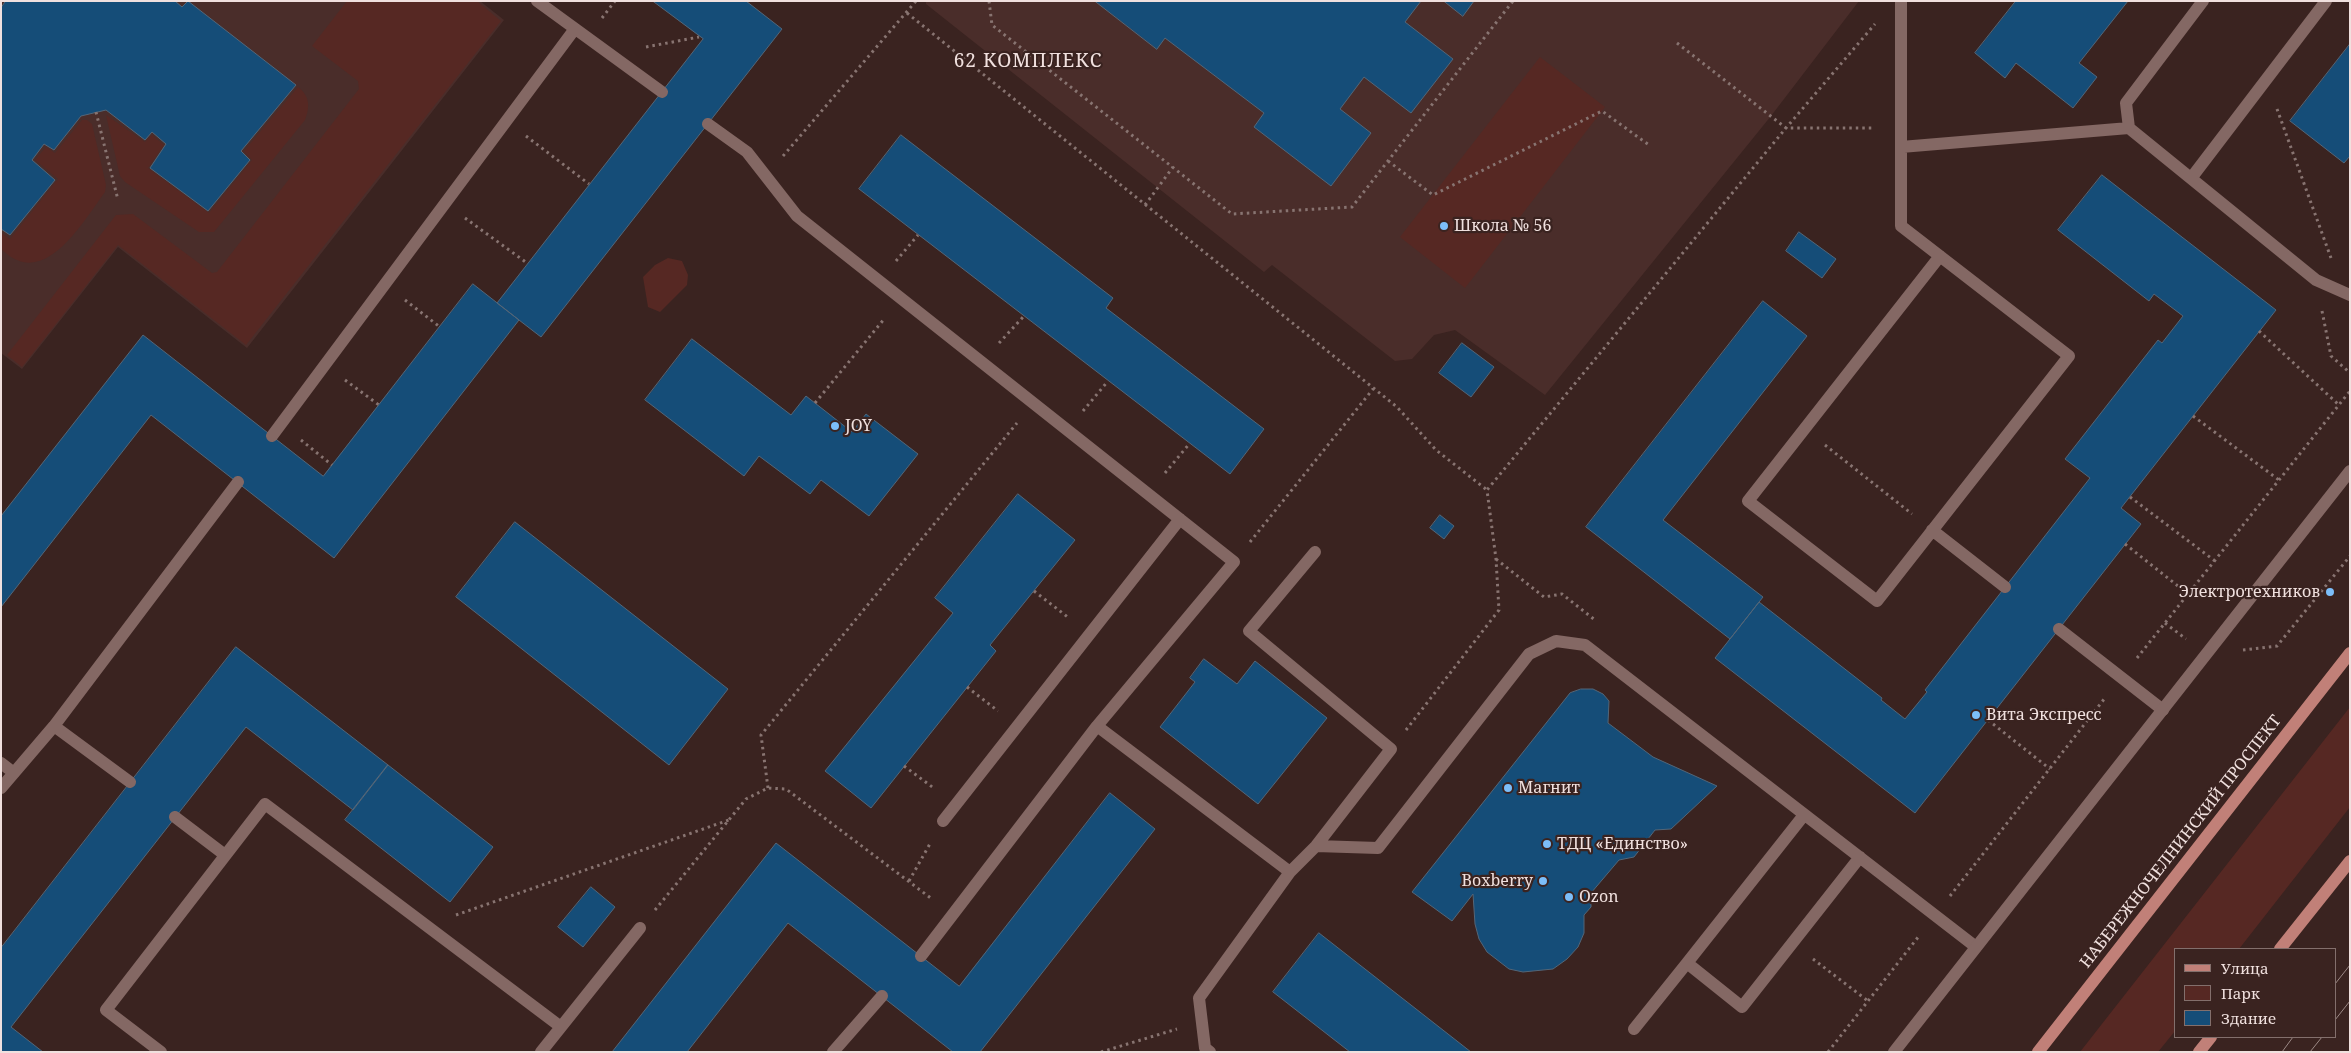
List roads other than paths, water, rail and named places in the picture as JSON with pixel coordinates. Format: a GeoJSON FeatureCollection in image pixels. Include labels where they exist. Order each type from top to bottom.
{"type":"FeatureCollection","features":[{"type":"Feature","properties":{"kind":"main road","name":"НАБЕРЕЖНОЧЕЛНИНСКИЙ ПРОСПЕКТ"},"geometry":{"type":"LineString","coordinates":[[2038,1052],[2350,653]]}},
{"type":"Feature","properties":{"kind":"main road"},"geometry":{"type":"LineString","coordinates":[[2281,948],[2350,861]]}},
{"type":"Feature","properties":{"kind":"main road"},"geometry":{"type":"LineString","coordinates":[[2199,1052],[2210,1038]]}},
{"type":"Feature","properties":{"kind":"street"},"geometry":{"type":"LineString","coordinates":[[537,1],[574,30],[662,92]]}},
{"type":"Feature","properties":{"kind":"street"},"geometry":{"type":"LineString","coordinates":[[1902,1],[1902,226],[2069,356],[1877,601],[1748,501],[1940,256]]}},
{"type":"Feature","properties":{"kind":"street"},"geometry":{"type":"LineString","coordinates":[[2129,128],[2126,103],[2203,1]]}},
{"type":"Feature","properties":{"kind":"street"},"geometry":{"type":"LineString","coordinates":[[2192,177],[2326,1]]}},
{"type":"Feature","properties":{"kind":"street"},"geometry":{"type":"LineString","coordinates":[[272,436],[574,30]]}},
{"type":"Feature","properties":{"kind":"street"},"geometry":{"type":"LineString","coordinates":[[708,124],[747,152],[797,216],[1234,562],[1097,726],[921,956]]}},
{"type":"Feature","properties":{"kind":"street"},"geometry":{"type":"LineString","coordinates":[[1901,147],[2129,128],[2192,177],[2316,280],[2350,295]]}},
{"type":"Feature","properties":{"kind":"street"},"geometry":{"type":"LineString","coordinates":[[1894,1052],[2350,471]]}},
{"type":"Feature","properties":{"kind":"street"},"geometry":{"type":"LineString","coordinates":[[1,788],[54,726],[238,482]]}},
{"type":"Feature","properties":{"kind":"street"},"geometry":{"type":"LineString","coordinates":[[943,821],[1180,519]]}},
{"type":"Feature","properties":{"kind":"street"},"geometry":{"type":"LineString","coordinates":[[1932,530],[2006,587]]}},
{"type":"Feature","properties":{"kind":"street"},"geometry":{"type":"LineString","coordinates":[[1210,1052],[1205,1048],[1199,998],[1290,872],[1316,846],[1391,749],[1249,631],[1315,552]]}},
{"type":"Feature","properties":{"kind":"street"},"geometry":{"type":"LineString","coordinates":[[2059,629],[2164,710]]}},
{"type":"Feature","properties":{"kind":"street"},"geometry":{"type":"LineString","coordinates":[[1316,846],[1378,848],[1529,654],[1556,641],[1584,645],[1976,947]]}},
{"type":"Feature","properties":{"kind":"street"},"geometry":{"type":"LineString","coordinates":[[54,726],[130,782]]}},
{"type":"Feature","properties":{"kind":"street"},"geometry":{"type":"LineString","coordinates":[[1097,726],[1290,872]]}},
{"type":"Feature","properties":{"kind":"street"},"geometry":{"type":"LineString","coordinates":[[1,763],[14,772]]}},
{"type":"Feature","properties":{"kind":"street"},"geometry":{"type":"LineString","coordinates":[[162,1052],[106,1010],[265,804],[561,1027]]}},
{"type":"Feature","properties":{"kind":"street"},"geometry":{"type":"LineString","coordinates":[[1634,1028],[1804,815]]}},
{"type":"Feature","properties":{"kind":"street"},"geometry":{"type":"LineString","coordinates":[[175,818],[225,855]]}},
{"type":"Feature","properties":{"kind":"street"},"geometry":{"type":"LineString","coordinates":[[1686,963],[1742,1007],[1860,857]]}},
{"type":"Feature","properties":{"kind":"street"},"geometry":{"type":"LineString","coordinates":[[541,1052],[640,928]]}},
{"type":"Feature","properties":{"kind":"street"},"geometry":{"type":"LineString","coordinates":[[833,1052],[882,996]]}},
{"type":"Feature","properties":{"kind":"tram line"},"geometry":{"type":"LineString","coordinates":[[2336,983],[2350,965]]}},
{"type":"Feature","properties":{"kind":"tram line"},"geometry":{"type":"LineString","coordinates":[[2336,1019],[2350,1001]]}},
{"type":"Feature","properties":{"kind":"tram line"},"geometry":{"type":"LineString","coordinates":[[2282,1052],[2292,1038]]}},
{"type":"Feature","properties":{"kind":"tram line"},"geometry":{"type":"LineString","coordinates":[[2310,1052],[2321,1038]]}},
{"type":"Feature","properties":{"kind":"place","name":"Школа № 56"},"geometry":{"type":"Point","coordinates":[1444,226]}},
{"type":"Feature","properties":{"kind":"place","name":"JOY"},"geometry":{"type":"Point","coordinates":[835,426]}},
{"type":"Feature","properties":{"kind":"place","name":"Электротехников"},"geometry":{"type":"Point","coordinates":[2330,592]}},
{"type":"Feature","properties":{"kind":"place","name":"Вита Экспресс"},"geometry":{"type":"Point","coordinates":[1976,715]}},
{"type":"Feature","properties":{"kind":"place","name":"Магнит"},"geometry":{"type":"Point","coordinates":[1508,788]}},
{"type":"Feature","properties":{"kind":"place","name":"ТДЦ «Единство»"},"geometry":{"type":"Point","coordinates":[1547,844]}},
{"type":"Feature","properties":{"kind":"place","name":"Boxberry"},"geometry":{"type":"Point","coordinates":[1543,881]}},
{"type":"Feature","properties":{"kind":"place","name":"Ozon"},"geometry":{"type":"Point","coordinates":[1569,897]}},
{"type":"Feature","properties":{"kind":"district","name":"62 КОМПЛЕКС"},"geometry":{"type":"Point","coordinates":[1028,62]}}]}
